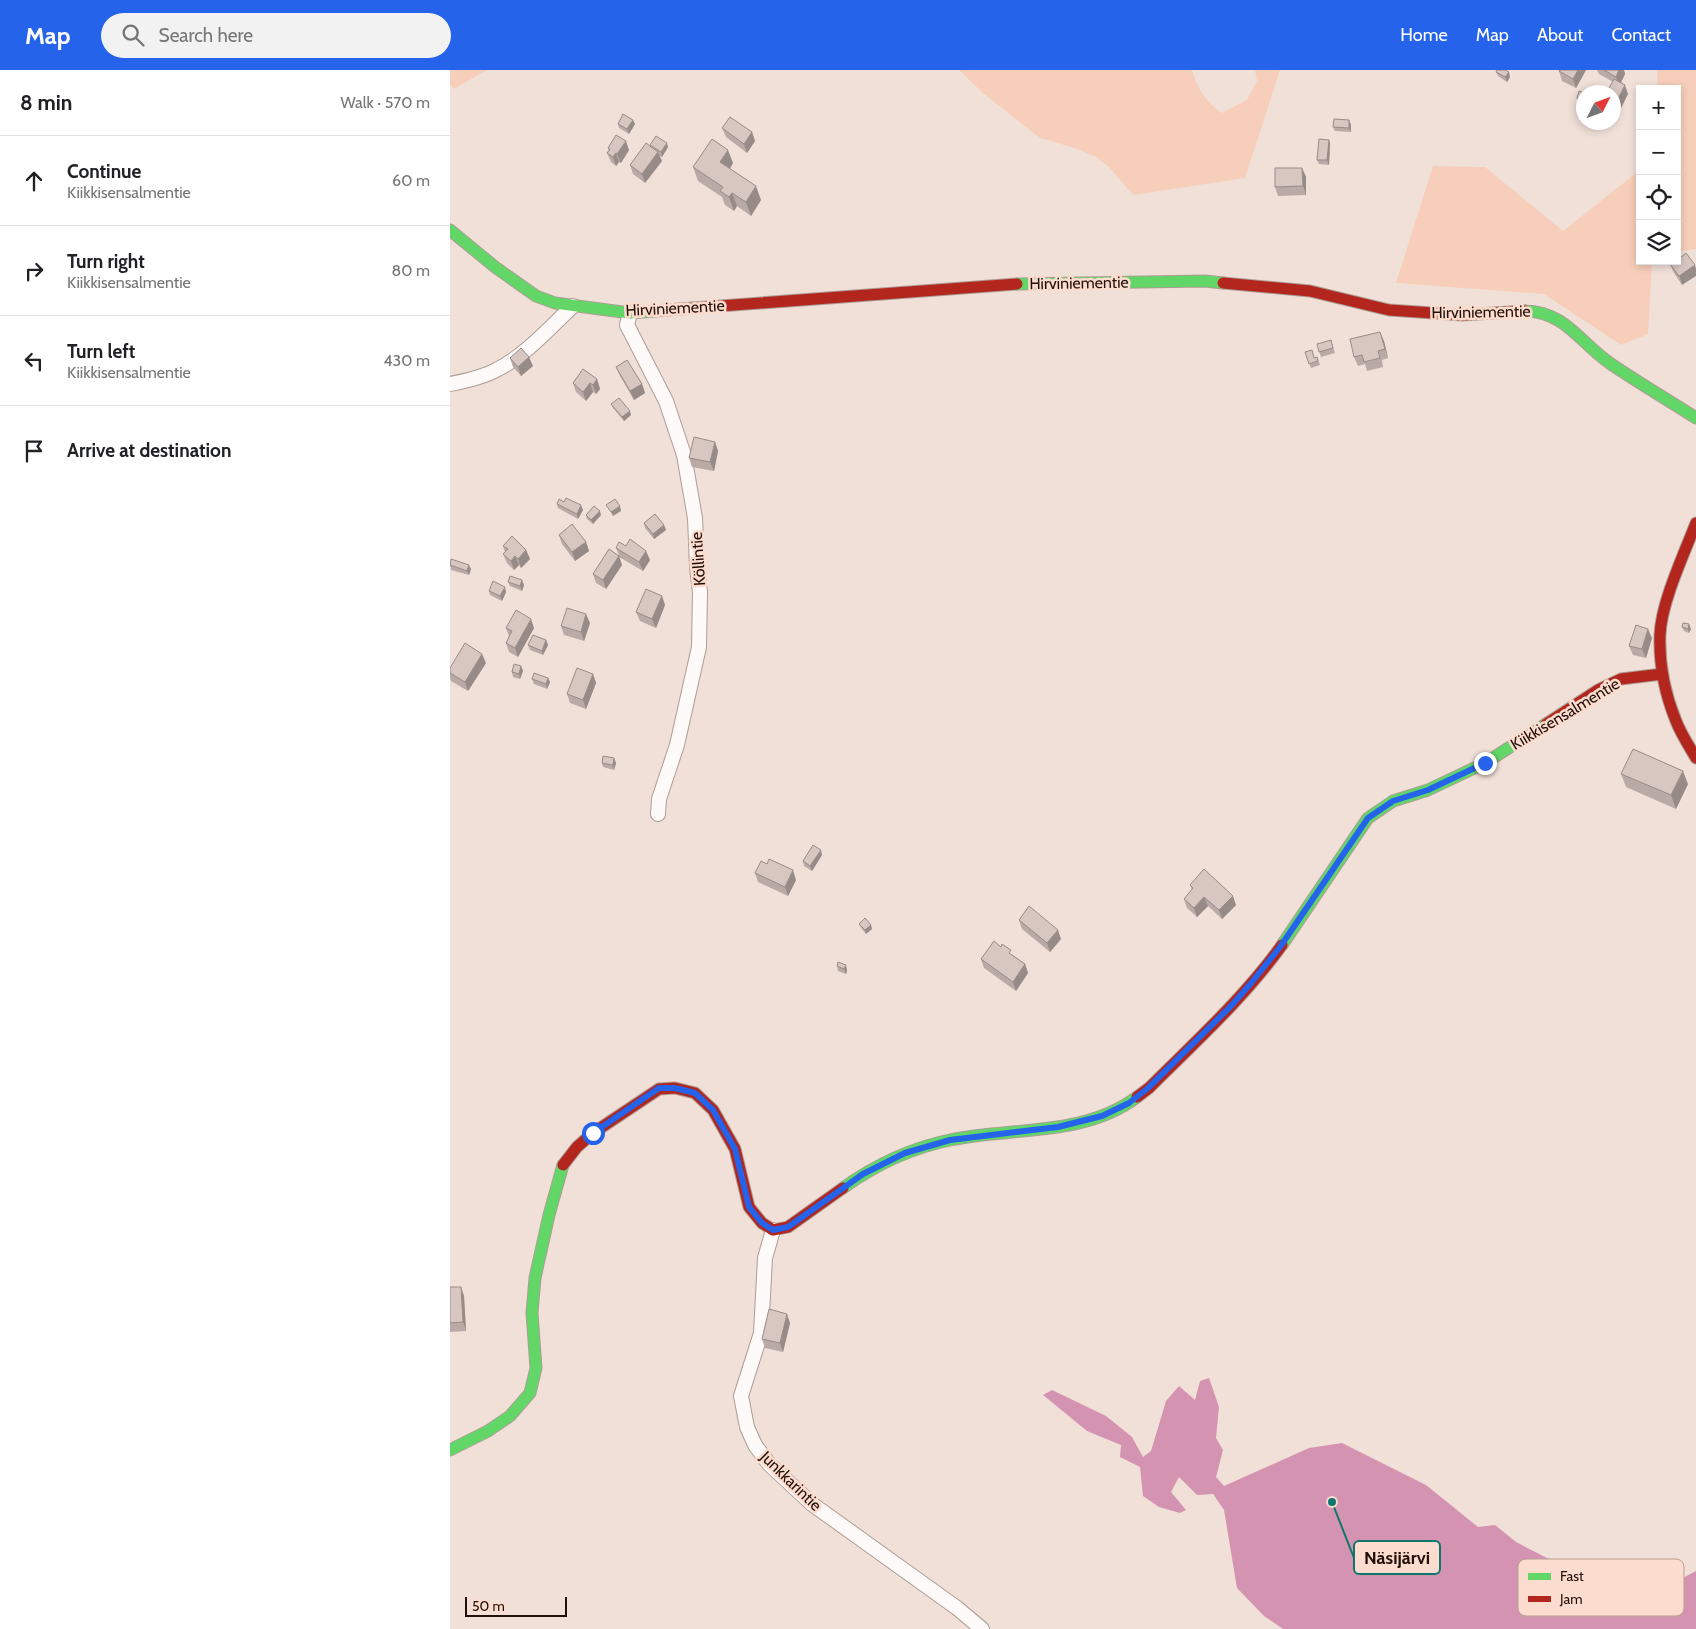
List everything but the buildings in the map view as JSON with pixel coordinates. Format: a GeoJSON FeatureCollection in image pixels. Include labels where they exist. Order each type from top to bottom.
{"type":"FeatureCollection","features":[{"type":"Feature","properties":{"kind":"street","name":"Hirviniementie"},"geometry":{"type":"LineString","coordinates":[[450,230],[495,268],[536,296],[555,303],[630,313],[1004,284],[1205,281],[1310,291],[1389,310],[1462,315],[1510,311],[1539,311],[1570,327],[1590,348],[1609,363],[1696,418]]}},
{"type":"Feature","properties":{"kind":"street"},"geometry":{"type":"LineString","coordinates":[[450,384],[483,375],[504,365],[531,345],[573,306]]}},
{"type":"Feature","properties":{"kind":"street","name":"Köllintie"},"geometry":{"type":"LineString","coordinates":[[630,313],[627,325],[666,401],[684,456],[695,518],[700,592],[701,619],[698,655],[677,745],[659,799],[658,814]]}},
{"type":"Feature","properties":{"kind":"street"},"geometry":{"type":"LineString","coordinates":[[1696,523],[1667,600],[1660,634],[1662,674],[1676,722],[1696,758]]}},
{"type":"Feature","properties":{"kind":"street","name":"Kiikkisensalmentie"},"geometry":{"type":"LineString","coordinates":[[773,1230],[788,1227],[863,1174],[905,1153],[950,1140],[1058,1127],[1102,1116],[1129,1103],[1148,1088],[1231,1006],[1252,982],[1280,947],[1368,818],[1393,801],[1428,790],[1485,763],[1598,690],[1621,678],[1662,674]]}},
{"type":"Feature","properties":{"kind":"street"},"geometry":{"type":"LineString","coordinates":[[450,1450],[488,1431],[510,1416],[530,1393],[536,1368],[532,1312],[535,1278],[549,1214],[562,1167],[578,1147],[593,1133],[642,1099],[659,1088],[675,1088],[695,1093],[713,1110],[735,1149],[749,1207],[762,1223],[773,1230]]}},
{"type":"Feature","properties":{"kind":"street","name":"Junkkarintie"},"geometry":{"type":"LineString","coordinates":[[773,1230],[765,1258],[761,1333],[741,1396],[747,1427],[755,1445],[769,1464],[812,1504],[957,1608],[982,1629]]}},
{"type":"Feature","properties":{"kind":"shaded area"},"geometry":{"type":"Polygon","coordinates":[[[450,70],[487,70],[454,89],[450,84],[450,70]]]}},
{"type":"Feature","properties":{"kind":"shaded area"},"geometry":{"type":"Polygon","coordinates":[[[959,70],[1192,70],[1203,94],[1222,113],[1247,100],[1257,81],[1255,70],[1280,70],[1245,178],[1133,195],[1109,167],[1096,157],[1075,148],[1040,138],[983,93],[959,70]]]}},
{"type":"Feature","properties":{"kind":"shaded area"},"geometry":{"type":"Polygon","coordinates":[[[1657,70],[1696,70],[1696,249],[1681,251],[1681,85],[1658,85],[1657,70]]]}},
{"type":"Feature","properties":{"kind":"shaded area"},"geometry":{"type":"Polygon","coordinates":[[[1433,166],[1485,167],[1563,231],[1636,173],[1636,265],[1652,265],[1648,334],[1621,345],[1544,294],[1396,283],[1433,166]]]}},
{"type":"Feature","properties":{"kind":"shaded area"},"geometry":{"type":"Polygon","coordinates":[[[1209,1378],[1219,1407],[1216,1438],[1223,1450],[1216,1477],[1224,1486],[1309,1448],[1342,1443],[1426,1485],[1478,1527],[1495,1525],[1516,1542],[1550,1559],[1518,1559],[1518,1616],[1684,1616],[1684,1577],[1696,1571],[1696,1629],[1283,1629],[1264,1616],[1237,1588],[1224,1510],[1213,1494],[1197,1495],[1179,1477],[1171,1492],[1186,1510],[1180,1513],[1159,1507],[1143,1496],[1140,1467],[1120,1457],[1121,1445],[1087,1431],[1043,1395],[1052,1390],[1106,1416],[1132,1437],[1143,1457],[1151,1451],[1166,1401],[1179,1386],[1195,1400],[1200,1381],[1209,1378]]]}},
{"type":"Feature","properties":{"kind":"traffic: fast"},"geometry":{"type":"LineString","coordinates":[[450,230],[495,267],[536,296],[555,303],[630,313],[693,308]]}},
{"type":"Feature","properties":{"kind":"traffic: fast"},"geometry":{"type":"LineString","coordinates":[[1017,284],[1205,281],[1223,283]]}},
{"type":"Feature","properties":{"kind":"traffic: fast"},"geometry":{"type":"LineString","coordinates":[[1525,311],[1539,312],[1562,322],[1611,364],[1696,418]]}},
{"type":"Feature","properties":{"kind":"traffic: fast"},"geometry":{"type":"LineString","coordinates":[[1282,945],[1368,818],[1393,801],[1428,790],[1485,763],[1546,724]]}},
{"type":"Feature","properties":{"kind":"traffic: fast"},"geometry":{"type":"LineString","coordinates":[[843,1188],[894,1158],[936,1143],[973,1136],[1071,1125],[1094,1119],[1116,1110],[1137,1097]]}},
{"type":"Feature","properties":{"kind":"traffic: fast"},"geometry":{"type":"LineString","coordinates":[[450,1450],[488,1431],[510,1416],[530,1393],[536,1368],[532,1313],[535,1278],[549,1215],[563,1165]]}},
{"type":"Feature","properties":{"kind":"traffic: jam"},"geometry":{"type":"LineString","coordinates":[[1223,283],[1310,291],[1389,310],[1462,315],[1525,311]]}},
{"type":"Feature","properties":{"kind":"traffic: jam"},"geometry":{"type":"LineString","coordinates":[[693,308],[1017,284]]}},
{"type":"Feature","properties":{"kind":"traffic: jam"},"geometry":{"type":"LineString","coordinates":[[1696,523],[1664,608],[1660,635],[1662,668],[1669,700],[1680,731],[1696,758]]}},
{"type":"Feature","properties":{"kind":"traffic: jam"},"geometry":{"type":"LineString","coordinates":[[1546,724],[1598,690],[1621,679],[1662,674]]}},
{"type":"Feature","properties":{"kind":"traffic: jam"},"geometry":{"type":"LineString","coordinates":[[1137,1097],[1149,1088],[1219,1019],[1252,983],[1282,945]]}},
{"type":"Feature","properties":{"kind":"traffic: jam"},"geometry":{"type":"LineString","coordinates":[[563,1165],[577,1147],[593,1133],[659,1089],[675,1088],[695,1093],[713,1110],[735,1149],[749,1207],[762,1223],[773,1230],[788,1227],[843,1188]]}},
{"type":"Feature","properties":{"kind":"place","name":"Näsijärvi"},"geometry":{"type":"Point","coordinates":[1332,1502]}},
{"type":"Feature","properties":{"kind":"route"},"geometry":{"type":"LineString","coordinates":[[593,1133],[659,1088],[675,1088],[695,1093],[713,1110],[735,1149],[749,1207],[762,1223],[773,1230],[788,1227],[863,1174],[905,1153],[950,1140],[1058,1127],[1102,1116],[1129,1103],[1148,1088],[1231,1006],[1280,947],[1368,818],[1393,801],[1428,790],[1485,763]]}}]}
